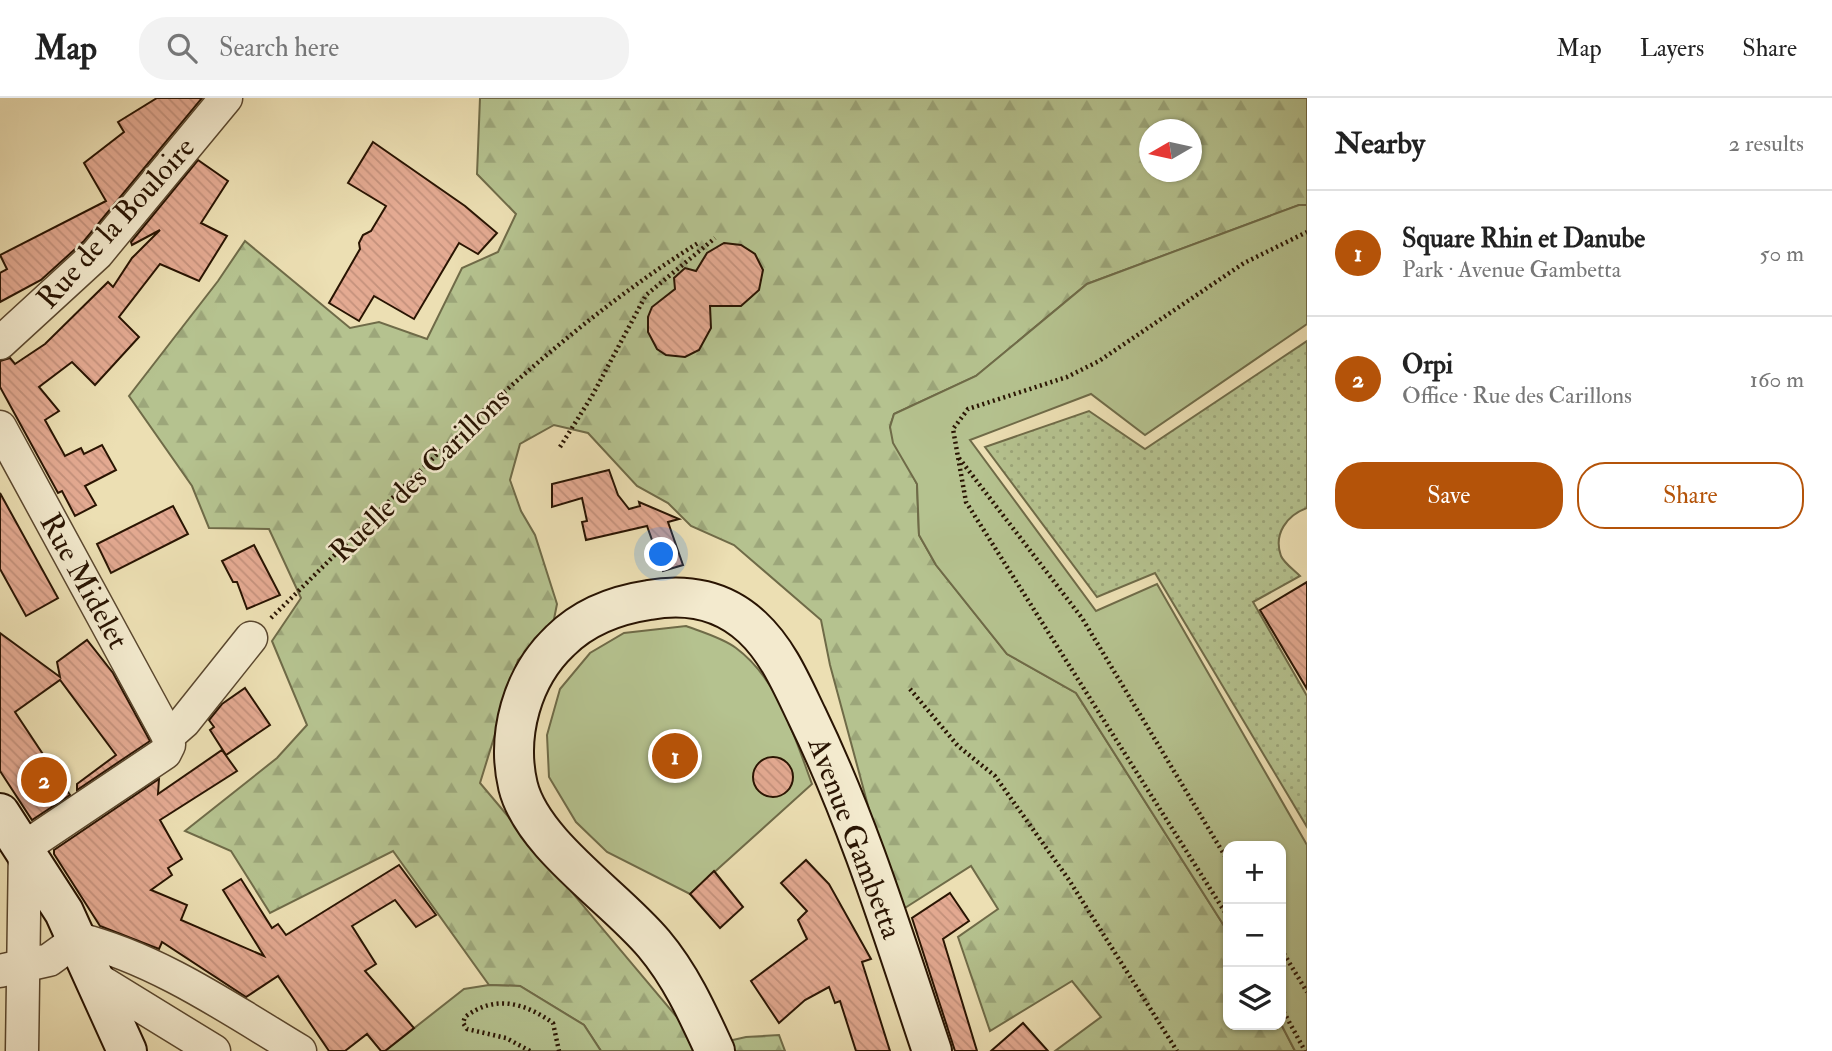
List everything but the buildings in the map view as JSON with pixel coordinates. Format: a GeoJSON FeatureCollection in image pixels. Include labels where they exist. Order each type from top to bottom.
{"type":"FeatureCollection","features":[{"type":"Feature","properties":{"kind":"main road","name":"Avenue Gambetta"},"geometry":{"type":"LineString","coordinates":[[715,1051],[695,1008],[654,943],[544,834],[518,788],[514,760],[514,729],[529,684],[544,657],[559,641],[573,629],[605,611],[667,597],[691,597],[714,603],[736,614],[768,643],[785,671],[841,786],[932,1051]]}},
{"type":"Feature","properties":{"kind":"main road"},"geometry":{"type":"LineString","coordinates":[[0,813],[25,847],[71,925],[127,1051]]}},
{"type":"Feature","properties":{"kind":"street","name":"Rue de la Bouloire"},"geometry":{"type":"LineString","coordinates":[[0,343],[97,254],[226,98]]}},
{"type":"Feature","properties":{"kind":"street","name":"Rue Midelet"},"geometry":{"type":"LineString","coordinates":[[0,427],[169,736]]}},
{"type":"Feature","properties":{"kind":"street"},"geometry":{"type":"LineString","coordinates":[[22,1051],[12,969],[24,934],[25,847],[165,752],[169,745],[169,736],[184,722],[251,638]]}},
{"type":"Feature","properties":{"kind":"street"},"geometry":{"type":"LineString","coordinates":[[24,934],[71,925],[232,1009],[300,1051]]}},
{"type":"Feature","properties":{"kind":"street"},"geometry":{"type":"LineString","coordinates":[[12,969],[49,960],[71,925]]}},
{"type":"Feature","properties":{"kind":"street"},"geometry":{"type":"LineString","coordinates":[[95,978],[214,1051]]}},
{"type":"Feature","properties":{"kind":"path"},"geometry":{"type":"LineString","coordinates":[[1223,908],[965,502],[953,429],[968,409],[1067,377],[1099,361],[1244,263],[1307,232]]}},
{"type":"Feature","properties":{"kind":"path"},"geometry":{"type":"LineString","coordinates":[[560,447],[646,295],[715,238]]}},
{"type":"Feature","properties":{"kind":"path","name":"Ruelle des Carillons"},"geometry":{"type":"LineString","coordinates":[[251,638],[549,350],[628,288],[698,243]]}},
{"type":"Feature","properties":{"kind":"path"},"geometry":{"type":"LineString","coordinates":[[958,456],[1082,618],[1223,853]]}},
{"type":"Feature","properties":{"kind":"path"},"geometry":{"type":"LineString","coordinates":[[910,689],[958,746],[995,776],[1076,890],[1177,1051]]}},
{"type":"Feature","properties":{"kind":"path"},"geometry":{"type":"LineString","coordinates":[[1286,957],[1307,992]]}},
{"type":"Feature","properties":{"kind":"path"},"geometry":{"type":"LineString","coordinates":[[530,1051],[506,1038],[467,1029],[463,1023],[465,1017],[484,1005],[515,1002],[534,1010],[553,1023],[559,1051]]}},
{"type":"Feature","properties":{"kind":"path"},"geometry":{"type":"LineString","coordinates":[[1286,1016],[1305,1051]]}},
{"type":"Feature","properties":{"kind":"green space"},"geometry":{"type":"Polygon","coordinates":[[[480,98],[1307,98],[1307,205],[1299,205],[1087,284],[976,376],[894,414],[890,427],[917,484],[919,535],[936,565],[1007,654],[1076,693],[1223,924],[1223,1030],[1284,1030],[1295,1051],[1055,1051],[1101,1017],[1072,981],[990,1031],[958,937],[998,909],[971,866],[897,913],[830,665],[821,620],[734,545],[691,526],[668,503],[637,486],[588,433],[554,425],[520,444],[510,480],[521,511],[535,535],[557,604],[553,624],[518,660],[480,783],[702,1047],[746,1037],[779,1035],[785,1051],[601,1051],[584,1025],[520,986],[489,985],[393,851],[270,913],[231,851],[185,831],[277,758],[307,725],[272,641],[301,598],[269,529],[209,528],[192,486],[129,396],[218,281],[245,241],[350,328],[379,322],[427,339],[462,268],[498,252],[516,214],[477,174],[480,98]]]}},
{"type":"Feature","properties":{"kind":"green space"},"geometry":{"type":"Polygon","coordinates":[[[1299,205],[1307,205],[1307,324],[1145,435],[1091,394],[970,440],[1096,611],[1157,584],[1307,845],[1307,1051],[1295,1051],[1284,1030],[1286,841],[1223,841],[1223,924],[1076,693],[1007,654],[936,565],[919,535],[917,484],[893,443],[890,427],[894,414],[976,376],[1087,284],[1299,205]]]}},
{"type":"Feature","properties":{"kind":"green space"},"geometry":{"type":"Polygon","coordinates":[[[1307,341],[1307,508],[1288,520],[1279,540],[1282,559],[1300,576],[1253,602],[1307,696],[1307,827],[1155,573],[1097,597],[985,447],[1089,411],[1145,449],[1307,341]]]}},
{"type":"Feature","properties":{"kind":"green space"},"geometry":{"type":"Polygon","coordinates":[[[686,626],[731,644],[751,661],[763,676],[783,710],[812,784],[690,894],[607,852],[576,822],[549,777],[547,735],[560,689],[590,653],[624,633],[686,626]]]}},
{"type":"Feature","properties":{"kind":"green space"},"geometry":{"type":"Polygon","coordinates":[[[489,985],[520,986],[584,1025],[601,1051],[385,1051],[464,989],[489,985]]]}},
{"type":"Feature","properties":{"kind":"place","name":"Square Rhin et Danube"},"geometry":{"type":"Point","coordinates":[675,756]}},
{"type":"Feature","properties":{"kind":"place","name":"Orpi"},"geometry":{"type":"Point","coordinates":[44,780]}}]}
